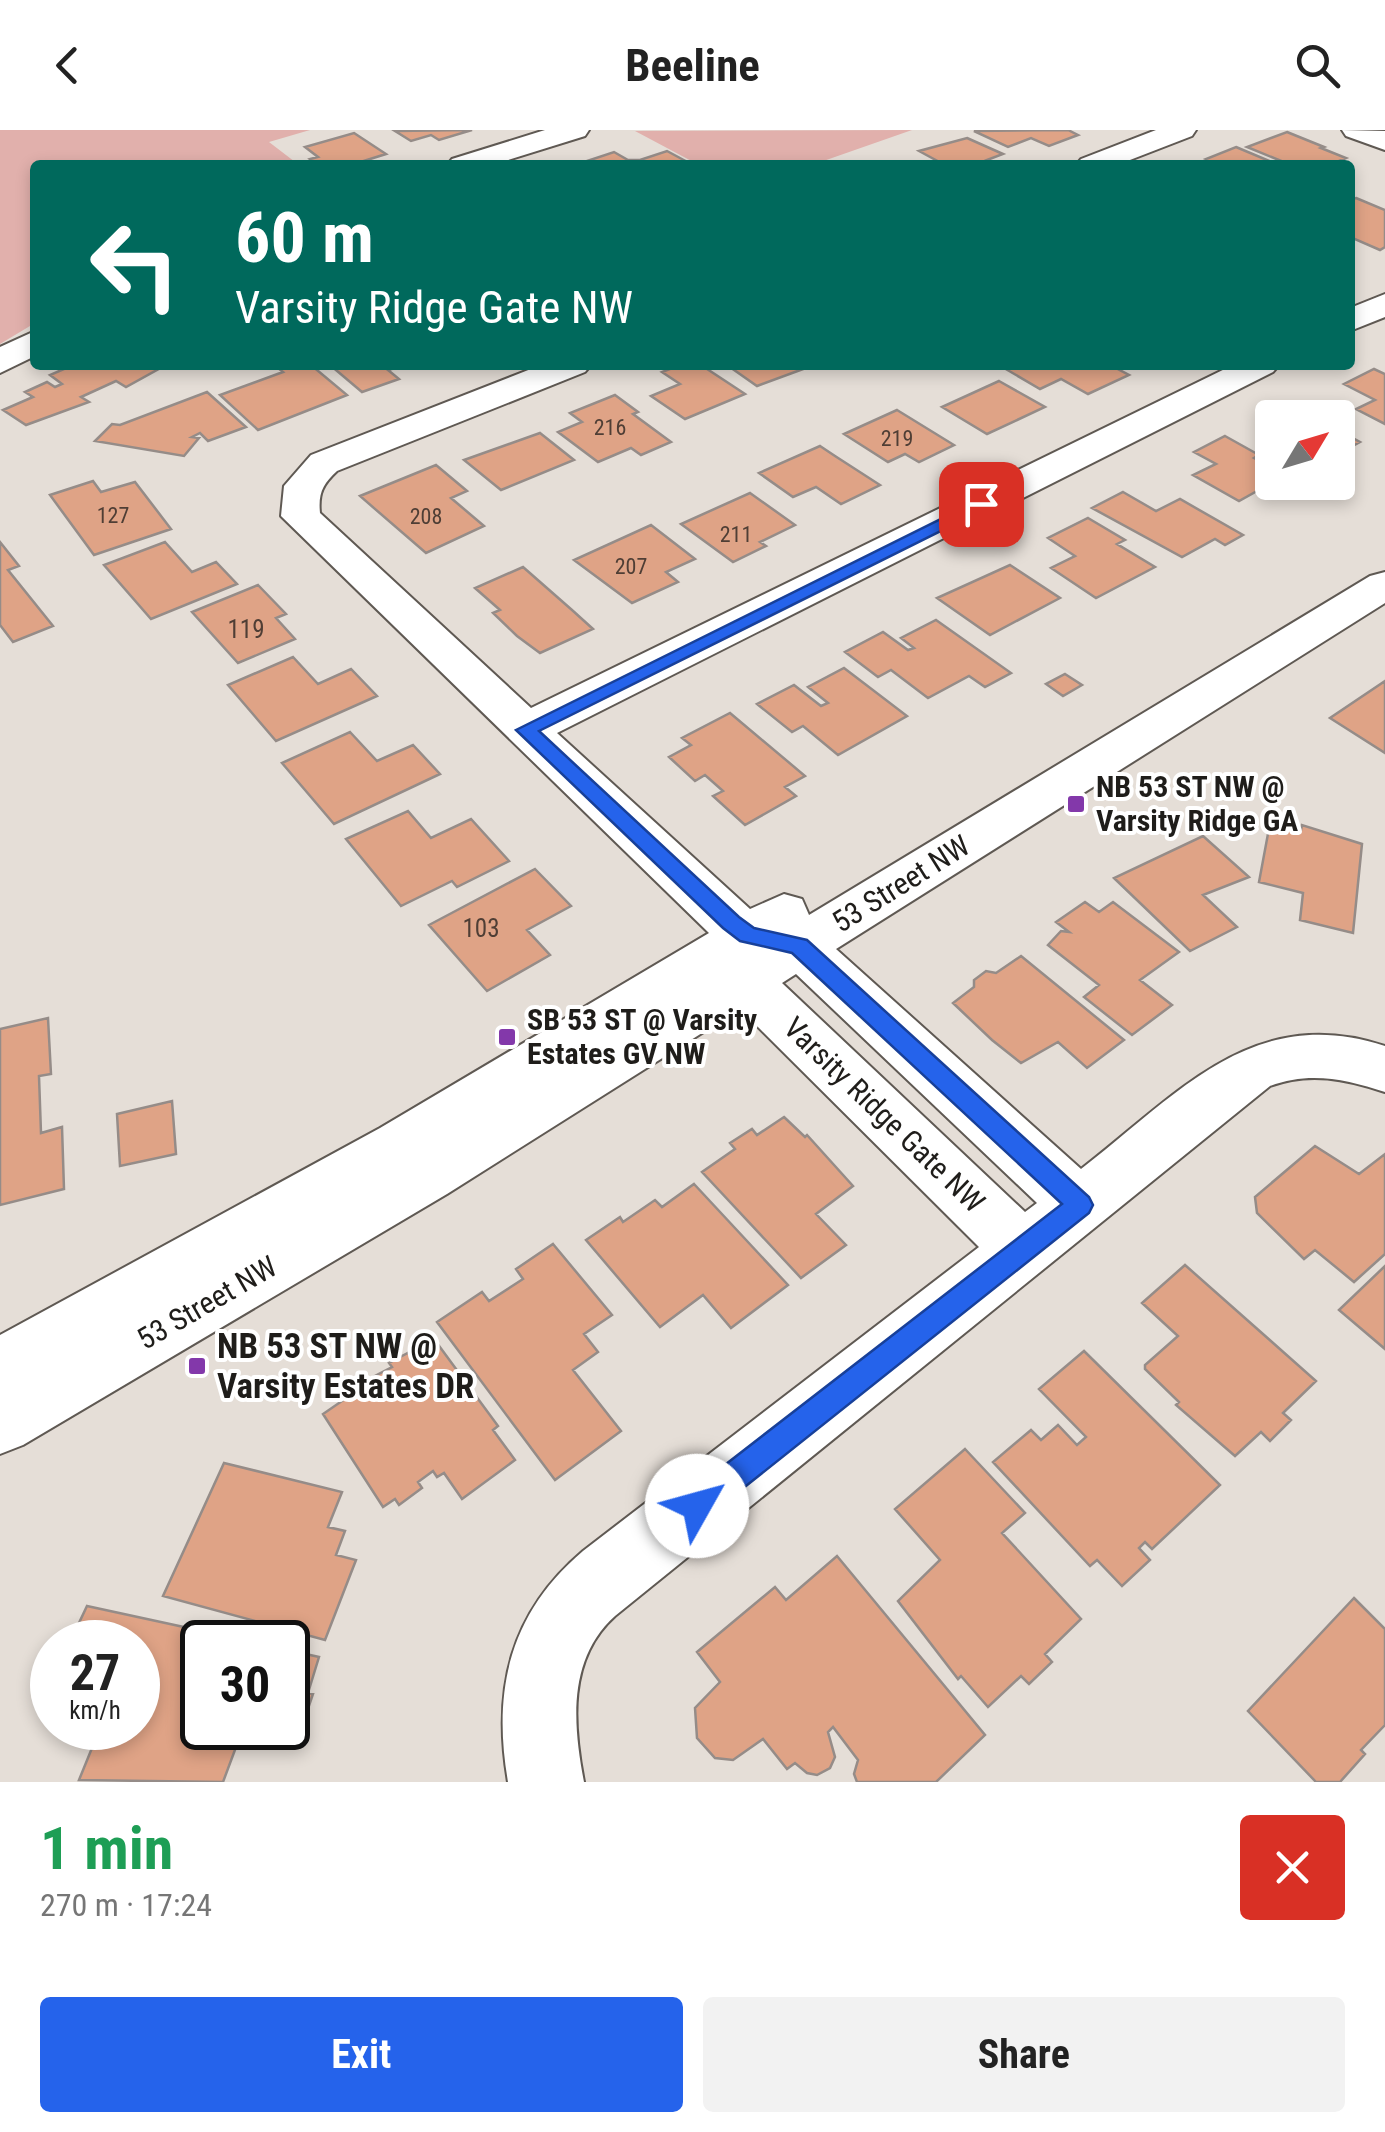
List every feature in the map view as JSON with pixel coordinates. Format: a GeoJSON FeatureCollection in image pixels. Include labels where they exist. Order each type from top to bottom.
{"type":"FeatureCollection","features":[{"type":"Feature","properties":{"kind":"street"},"geometry":{"type":"LineString","coordinates":[[478,160],[574,130]]}},
{"type":"Feature","properties":{"kind":"street"},"geometry":{"type":"LineString","coordinates":[[1104,160],[1182,130]]}},
{"type":"Feature","properties":{"kind":"street"},"geometry":{"type":"LineString","coordinates":[[1356,130],[1385,142]]}},
{"type":"Feature","properties":{"kind":"street"},"geometry":{"type":"LineString","coordinates":[[1355,319],[1385,304]]}},
{"type":"Feature","properties":{"kind":"street"},"geometry":{"type":"LineString","coordinates":[[0,362],[30,344]]}},
{"type":"Feature","properties":{"kind":"street"},"geometry":{"type":"LineString","coordinates":[[560,370],[324,463],[308,476],[298,500],[301,516],[764,954],[1080,1205]]}},
{"type":"Feature","properties":{"kind":"street"},"geometry":{"type":"LineString","coordinates":[[526,730],[1251,370]]}},
{"type":"Feature","properties":{"kind":"street","name":"53 Street NW"},"geometry":{"type":"LineString","coordinates":[[0,1422],[426,1176],[764,954],[1374,582]]}},
{"type":"Feature","properties":{"kind":"street","name":"53 Street NW"},"geometry":{"type":"LineString","coordinates":[[0,1368],[401,1145],[764,954]]}},
{"type":"Feature","properties":{"kind":"street","name":"Varsity Ridge Gate NW"},"geometry":{"type":"LineString","coordinates":[[764,954],[1023,1250]]}},
{"type":"Feature","properties":{"kind":"street"},"geometry":{"type":"LineString","coordinates":[[546,1782],[538,1747],[537,1698],[554,1644],[574,1607],[608,1576],[1250,1070],[1283,1056],[1332,1052],[1385,1069]]}},
{"type":"Feature","properties":{"kind":"shaded area"},"geometry":{"type":"Polygon","coordinates":[[[0,130],[310,130],[269,142],[292,160],[30,160],[30,326],[0,344],[0,130]]]}},
{"type":"Feature","properties":{"kind":"shaded area"},"geometry":{"type":"Polygon","coordinates":[[[912,130],[826,160],[690,160],[635,131],[912,130]]]}},
{"type":"Feature","properties":{"kind":"building"},"geometry":{"type":"Polygon","coordinates":[[[472,130],[439,140],[431,135],[411,141],[395,131],[472,130]]]}},
{"type":"Feature","properties":{"kind":"building"},"geometry":{"type":"Polygon","coordinates":[[[1068,130],[1078,135],[1049,146],[1031,138],[1008,147],[974,131],[1068,130]]]}},
{"type":"Feature","properties":{"kind":"building"},"geometry":{"type":"Polygon","coordinates":[[[1287,132],[1346,158],[1279,160],[1247,147],[1287,132]]]}},
{"type":"Feature","properties":{"kind":"building"},"geometry":{"type":"Polygon","coordinates":[[[354,133],[386,154],[367,160],[311,160],[318,157],[305,147],[354,133]]]}},
{"type":"Feature","properties":{"kind":"building"},"geometry":{"type":"Polygon","coordinates":[[[967,138],[1003,154],[987,160],[936,160],[919,151],[967,138]]]}},
{"type":"Feature","properties":{"kind":"building"},"geometry":{"type":"Polygon","coordinates":[[[1236,147],[1267,160],[1208,160],[1236,147]]]}},
{"type":"Feature","properties":{"kind":"building"},"geometry":{"type":"Polygon","coordinates":[[[667,151],[684,160],[640,160],[667,151]]]}},
{"type":"Feature","properties":{"kind":"building"},"geometry":{"type":"Polygon","coordinates":[[[614,152],[628,160],[590,160],[614,152]]]}},
{"type":"Feature","properties":{"kind":"building"},"geometry":{"type":"Polygon","coordinates":[[[1355,198],[1385,210],[1385,247],[1380,250],[1355,239],[1355,198]]]}},
{"type":"Feature","properties":{"kind":"building"},"geometry":{"type":"Polygon","coordinates":[[[1374,369],[1385,374],[1385,424],[1356,409],[1375,400],[1344,384],[1374,369]]]}},
{"type":"Feature","properties":{"kind":"building"},"geometry":{"type":"Polygon","coordinates":[[[62,370],[157,370],[126,387],[116,381],[81,397],[89,402],[26,425],[3,410],[33,397],[25,392],[47,382],[55,387],[62,384],[50,375],[62,370]]]}},
{"type":"Feature","properties":{"kind":"building"},"geometry":{"type":"Polygon","coordinates":[[[280,370],[317,370],[347,395],[258,430],[220,395],[283,372],[280,370]]]}},
{"type":"Feature","properties":{"kind":"building"},"geometry":{"type":"Polygon","coordinates":[[[336,370],[388,370],[399,379],[362,392],[336,370]]]}},
{"type":"Feature","properties":{"kind":"building"},"geometry":{"type":"Polygon","coordinates":[[[709,370],[745,394],[685,419],[651,396],[680,384],[662,372],[709,370]]]}},
{"type":"Feature","properties":{"kind":"building"},"geometry":{"type":"Polygon","coordinates":[[[734,370],[800,370],[757,386],[734,370]]]}},
{"type":"Feature","properties":{"kind":"building"},"geometry":{"type":"Polygon","coordinates":[[[1007,370],[1120,370],[1129,375],[1088,394],[1061,379],[1040,389],[1007,370]]]}},
{"type":"Feature","properties":{"kind":"building"},"geometry":{"type":"Polygon","coordinates":[[[999,381],[1045,407],[987,434],[942,407],[999,381]]]}},
{"type":"Feature","properties":{"kind":"building"},"geometry":{"type":"Polygon","coordinates":[[[207,392],[246,427],[208,441],[200,433],[192,437],[199,438],[184,456],[95,441],[112,424],[120,425],[207,392]]]}},
{"type":"Feature","properties":{"kind":"building"},"geometry":{"type":"Polygon","coordinates":[[[615,395],[671,442],[641,455],[631,448],[598,462],[558,432],[582,422],[570,413],[615,395]]]}},
{"type":"Feature","properties":{"kind":"building"},"geometry":{"type":"Polygon","coordinates":[[[897,410],[954,445],[919,462],[905,454],[888,462],[844,434],[897,410]]]}},
{"type":"Feature","properties":{"kind":"building"},"geometry":{"type":"Polygon","coordinates":[[[540,433],[574,460],[501,490],[464,460],[540,433]]]}},
{"type":"Feature","properties":{"kind":"building"},"geometry":{"type":"Polygon","coordinates":[[[1225,436],[1255,453],[1255,492],[1239,501],[1193,475],[1216,464],[1194,452],[1225,436]]]}},
{"type":"Feature","properties":{"kind":"building"},"geometry":{"type":"Polygon","coordinates":[[[820,446],[880,485],[841,504],[816,487],[793,497],[759,473],[820,446]]]}},
{"type":"Feature","properties":{"kind":"building"},"geometry":{"type":"Polygon","coordinates":[[[436,465],[467,491],[451,498],[484,526],[426,553],[360,496],[436,465]]]}},
{"type":"Feature","properties":{"kind":"building"},"geometry":{"type":"Polygon","coordinates":[[[93,481],[101,492],[135,482],[171,529],[94,555],[50,495],[93,481]]]}},
{"type":"Feature","properties":{"kind":"building"},"geometry":{"type":"Polygon","coordinates":[[[1123,492],[1156,511],[1180,499],[1243,535],[1225,545],[1215,539],[1182,557],[1092,508],[1123,492]]]}},
{"type":"Feature","properties":{"kind":"building"},"geometry":{"type":"Polygon","coordinates":[[[750,493],[795,525],[760,542],[766,546],[733,562],[681,524],[750,493]]]}},
{"type":"Feature","properties":{"kind":"building"},"geometry":{"type":"Polygon","coordinates":[[[1088,518],[1125,540],[1117,544],[1155,567],[1096,598],[1051,568],[1075,556],[1048,538],[1088,518]]]}},
{"type":"Feature","properties":{"kind":"building"},"geometry":{"type":"Polygon","coordinates":[[[651,525],[695,559],[666,572],[678,582],[632,603],[574,560],[651,525]]]}},
{"type":"Feature","properties":{"kind":"building"},"geometry":{"type":"Polygon","coordinates":[[[0,542],[19,566],[8,570],[53,626],[13,642],[0,625],[0,542]]]}},
{"type":"Feature","properties":{"kind":"building"},"geometry":{"type":"Polygon","coordinates":[[[165,542],[192,572],[216,562],[237,584],[151,619],[104,565],[165,542]]]}},
{"type":"Feature","properties":{"kind":"building"},"geometry":{"type":"Polygon","coordinates":[[[1010,565],[1060,598],[990,635],[937,598],[1010,565]]]}},
{"type":"Feature","properties":{"kind":"building"},"geometry":{"type":"Polygon","coordinates":[[[523,567],[593,629],[540,653],[517,636],[493,613],[500,610],[475,588],[523,567]]]}},
{"type":"Feature","properties":{"kind":"building"},"geometry":{"type":"Polygon","coordinates":[[[258,585],[286,614],[276,618],[295,639],[238,663],[192,612],[258,585]]]}},
{"type":"Feature","properties":{"kind":"building"},"geometry":{"type":"Polygon","coordinates":[[[936,620],[1011,673],[985,687],[969,676],[928,698],[891,670],[878,677],[845,652],[883,632],[908,650],[914,648],[901,638],[936,620]]]}},
{"type":"Feature","properties":{"kind":"building"},"geometry":{"type":"Polygon","coordinates":[[[293,657],[318,684],[351,669],[377,696],[276,741],[228,685],[293,657]]]}},
{"type":"Feature","properties":{"kind":"building"},"geometry":{"type":"Polygon","coordinates":[[[844,668],[907,716],[838,755],[803,726],[792,732],[757,704],[794,685],[821,706],[828,703],[808,687],[844,668]]]}},
{"type":"Feature","properties":{"kind":"building"},"geometry":{"type":"Polygon","coordinates":[[[1065,674],[1082,685],[1063,696],[1046,684],[1065,674]]]}},
{"type":"Feature","properties":{"kind":"building"},"geometry":{"type":"Polygon","coordinates":[[[1385,681],[1385,753],[1330,718],[1385,681]]]}},
{"type":"Feature","properties":{"kind":"building"},"geometry":{"type":"Polygon","coordinates":[[[730,713],[805,776],[785,787],[796,796],[745,825],[713,796],[723,791],[705,775],[695,781],[669,757],[691,745],[682,738],[730,713]]]}},
{"type":"Feature","properties":{"kind":"building"},"geometry":{"type":"Polygon","coordinates":[[[350,732],[377,761],[413,745],[440,774],[334,824],[282,763],[350,732]]]}},
{"type":"Feature","properties":{"kind":"building"},"geometry":{"type":"Polygon","coordinates":[[[408,811],[431,838],[471,819],[509,861],[457,887],[452,881],[401,906],[346,839],[408,811]]]}},
{"type":"Feature","properties":{"kind":"building"},"geometry":{"type":"Polygon","coordinates":[[[1270,823],[1301,830],[1302,825],[1362,844],[1353,933],[1300,920],[1303,893],[1259,882],[1270,823]]]}},
{"type":"Feature","properties":{"kind":"building"},"geometry":{"type":"Polygon","coordinates":[[[1203,836],[1249,877],[1203,895],[1237,927],[1190,951],[1114,878],[1203,836]]]}},
{"type":"Feature","properties":{"kind":"building"},"geometry":{"type":"Polygon","coordinates":[[[535,869],[571,906],[527,930],[550,955],[487,991],[429,925],[535,869]]]}},
{"type":"Feature","properties":{"kind":"building"},"geometry":{"type":"Polygon","coordinates":[[[1085,902],[1099,912],[1113,902],[1179,952],[1140,980],[1172,1005],[1132,1035],[1084,997],[1099,985],[1048,945],[1061,931],[1069,932],[1056,922],[1085,902]]]}},
{"type":"Feature","properties":{"kind":"building"},"geometry":{"type":"Polygon","coordinates":[[[1021,956],[1124,1040],[1087,1068],[1058,1042],[1021,1063],[992,1040],[953,1003],[974,987],[974,980],[986,971],[996,973],[1021,956]]]}},
{"type":"Feature","properties":{"kind":"building"},"geometry":{"type":"Polygon","coordinates":[[[48,1018],[51,1074],[39,1076],[41,1133],[62,1127],[64,1189],[0,1205],[0,1029],[48,1018]]]}},
{"type":"Feature","properties":{"kind":"building"},"geometry":{"type":"Polygon","coordinates":[[[172,1101],[176,1154],[120,1166],[117,1114],[172,1101]]]}},
{"type":"Feature","properties":{"kind":"building"},"geometry":{"type":"Polygon","coordinates":[[[784,1117],[807,1135],[853,1186],[816,1214],[846,1245],[801,1278],[702,1172],[735,1149],[730,1143],[752,1129],[757,1135],[784,1117]]]}},
{"type":"Feature","properties":{"kind":"building"},"geometry":{"type":"Polygon","coordinates":[[[1315,1146],[1359,1174],[1385,1154],[1385,1254],[1354,1282],[1315,1250],[1304,1259],[1257,1213],[1255,1197],[1315,1146]]]}},
{"type":"Feature","properties":{"kind":"building"},"geometry":{"type":"Polygon","coordinates":[[[694,1184],[788,1285],[731,1328],[703,1295],[660,1327],[586,1240],[655,1200],[662,1207],[694,1184]]]}},
{"type":"Feature","properties":{"kind":"building"},"geometry":{"type":"Polygon","coordinates":[[[553,1244],[612,1315],[584,1334],[598,1352],[573,1370],[621,1431],[555,1480],[437,1322],[482,1292],[489,1301],[523,1279],[516,1269],[553,1244]]]}},
{"type":"Feature","properties":{"kind":"building"},"geometry":{"type":"Polygon","coordinates":[[[1185,1265],[1316,1381],[1283,1413],[1291,1420],[1270,1441],[1261,1432],[1235,1456],[1176,1405],[1179,1402],[1145,1369],[1178,1336],[1142,1303],[1185,1265]]]}},
{"type":"Feature","properties":{"kind":"building"},"geometry":{"type":"Polygon","coordinates":[[[1385,1266],[1385,1349],[1339,1310],[1385,1266]]]}},
{"type":"Feature","properties":{"kind":"building"},"geometry":{"type":"Polygon","coordinates":[[[434,1339],[498,1426],[493,1430],[515,1460],[462,1499],[444,1473],[437,1477],[433,1471],[418,1482],[422,1488],[399,1505],[395,1499],[383,1507],[323,1414],[355,1392],[352,1388],[392,1367],[389,1363],[434,1339]]]}},
{"type":"Feature","properties":{"kind":"building"},"geometry":{"type":"Polygon","coordinates":[[[1084,1351],[1220,1485],[1152,1549],[1145,1542],[1139,1548],[1150,1560],[1122,1586],[1097,1560],[1090,1566],[993,1462],[1031,1430],[1041,1440],[1058,1425],[1077,1445],[1086,1437],[1039,1389],[1084,1351]]]}},
{"type":"Feature","properties":{"kind":"building"},"geometry":{"type":"Polygon","coordinates":[[[965,1449],[1025,1513],[1002,1533],[1081,1619],[1045,1654],[1052,1662],[1029,1684],[1021,1676],[988,1707],[961,1676],[958,1679],[898,1601],[940,1560],[895,1509],[965,1449]]]}},
{"type":"Feature","properties":{"kind":"building"},"geometry":{"type":"Polygon","coordinates":[[[224,1463],[342,1492],[328,1527],[345,1531],[336,1555],[356,1560],[325,1640],[310,1636],[310,1620],[251,1620],[163,1596],[224,1463]]]}},
{"type":"Feature","properties":{"kind":"building"},"geometry":{"type":"Polygon","coordinates":[[[837,1556],[985,1735],[936,1782],[857,1782],[854,1774],[858,1760],[833,1727],[828,1732],[835,1757],[830,1768],[817,1775],[807,1773],[795,1763],[787,1769],[763,1739],[733,1760],[715,1758],[697,1738],[695,1708],[720,1682],[697,1652],[775,1587],[786,1600],[837,1556]]]}},
{"type":"Feature","properties":{"kind":"building"},"geometry":{"type":"Polygon","coordinates":[[[1354,1598],[1385,1629],[1385,1725],[1361,1750],[1365,1754],[1340,1782],[1316,1782],[1248,1711],[1354,1598]]]}},
{"type":"Feature","properties":{"kind":"building"},"geometry":{"type":"Polygon","coordinates":[[[87,1606],[152,1620],[80,1620],[87,1606]]]}},
{"type":"Feature","properties":{"kind":"building"},"geometry":{"type":"Polygon","coordinates":[[[160,1622],[180,1626],[180,1750],[235,1750],[223,1782],[79,1780],[91,1750],[160,1750],[160,1622]]]}},
{"type":"Feature","properties":{"kind":"building"},"geometry":{"type":"Polygon","coordinates":[[[310,1655],[319,1657],[310,1686],[310,1655]]]}},
{"type":"Feature","properties":{"kind":"place","name":"NB 53 ST NW @ Varsity Ridge GA"},"geometry":{"type":"Point","coordinates":[1076,804]}},
{"type":"Feature","properties":{"kind":"place","name":"SB 53 ST @ Varsity Estates GV NW"},"geometry":{"type":"Point","coordinates":[507,1037]}},
{"type":"Feature","properties":{"kind":"place","name":"NB 53 ST NW @ Varsity Estates DR"},"geometry":{"type":"Point","coordinates":[197,1366]}},
{"type":"Feature","properties":{"kind":"route"},"geometry":{"type":"LineString","coordinates":[[697,1506],[1080,1205],[799,946],[748,935],[715,910],[526,730],[981,504]]}}]}
